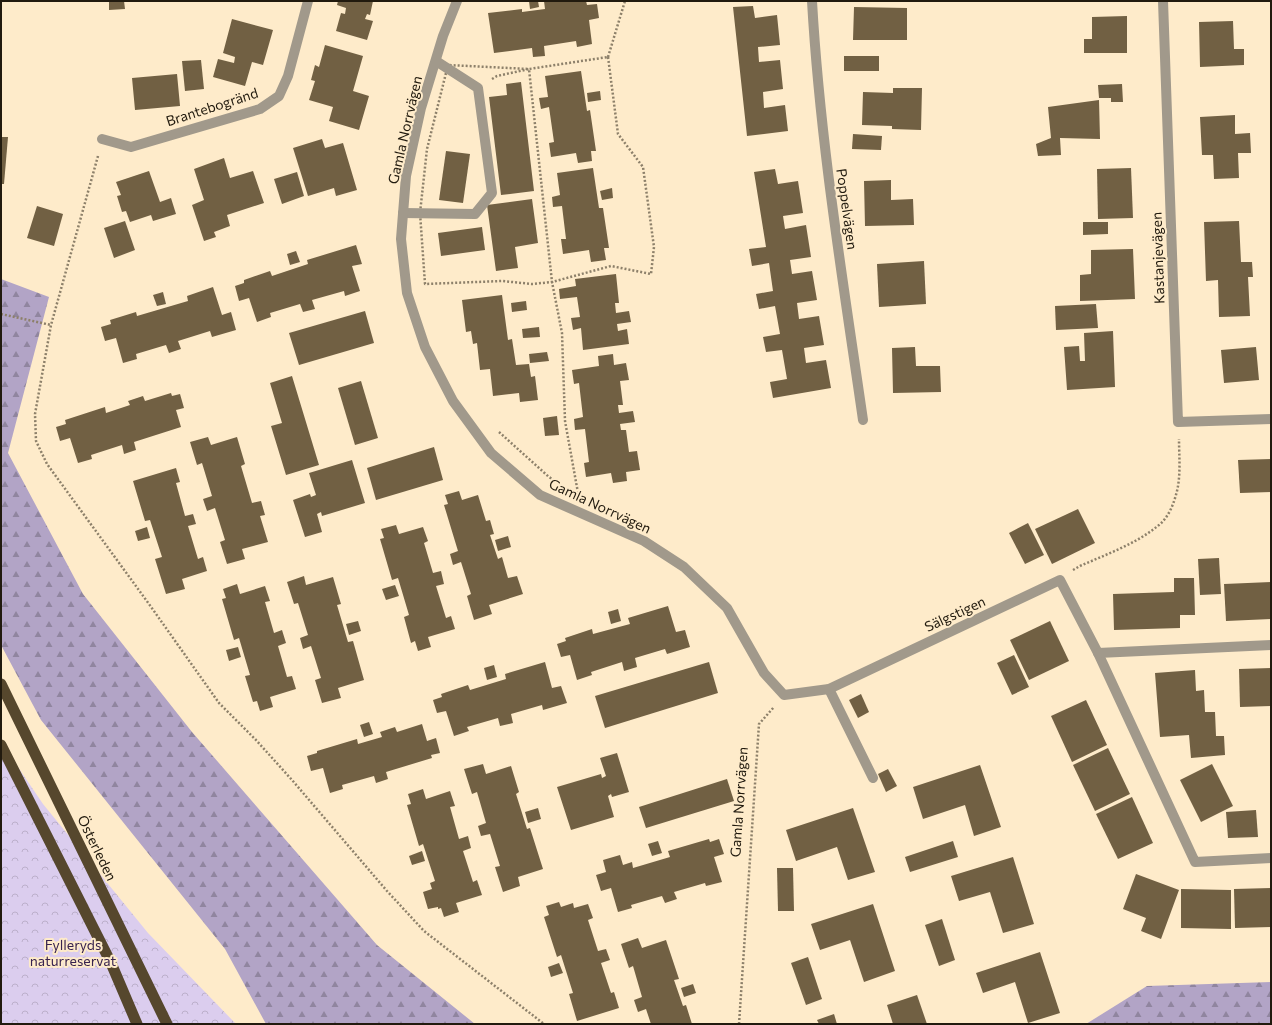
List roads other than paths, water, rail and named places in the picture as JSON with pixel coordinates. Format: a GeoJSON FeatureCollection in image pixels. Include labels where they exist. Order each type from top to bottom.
{"type":"FeatureCollection","features":[{"type":"Feature","properties":{"kind":"highway","name":"Österleden"},"geometry":{"type":"LineString","coordinates":[[1,684],[168,1024]]}},
{"type":"Feature","properties":{"kind":"highway"},"geometry":{"type":"LineString","coordinates":[[1,745],[111,963],[137,1024]]}},
{"type":"Feature","properties":{"kind":"street","name":"Brantebogränd"},"geometry":{"type":"LineString","coordinates":[[102,139],[131,147],[260,109],[279,96],[288,76],[308,1]]}},
{"type":"Feature","properties":{"kind":"street","name":"Gamla Norrvägen"},"geometry":{"type":"LineString","coordinates":[[457,1],[443,36],[421,108],[406,176],[401,238],[407,293],[425,348],[453,401],[491,454],[540,495],[644,541],[684,567],[727,608],[764,673],[784,695]]}},
{"type":"Feature","properties":{"kind":"street","name":"Poppelvägen"},"geometry":{"type":"LineString","coordinates":[[812,1],[815,62],[830,195],[863,420]]}},
{"type":"Feature","properties":{"kind":"street","name":"Kastanjevägen"},"geometry":{"type":"LineString","coordinates":[[1163,1],[1178,422],[1271,419]]}},
{"type":"Feature","properties":{"kind":"street"},"geometry":{"type":"LineString","coordinates":[[403,212],[475,214],[492,193],[478,88],[436,61]]}},
{"type":"Feature","properties":{"kind":"street","name":"Sälgstigen"},"geometry":{"type":"LineString","coordinates":[[784,695],[829,689],[1060,580],[1098,653]]}},
{"type":"Feature","properties":{"kind":"street"},"geometry":{"type":"LineString","coordinates":[[1271,645],[1098,653],[1194,862],[1271,858]]}},
{"type":"Feature","properties":{"kind":"street"},"geometry":{"type":"LineString","coordinates":[[829,689],[873,778]]}},
{"type":"Feature","properties":{"kind":"park label","name":"Fylleryds naturreservat"},"geometry":{"type":"Point","coordinates":[73,954]}}]}
